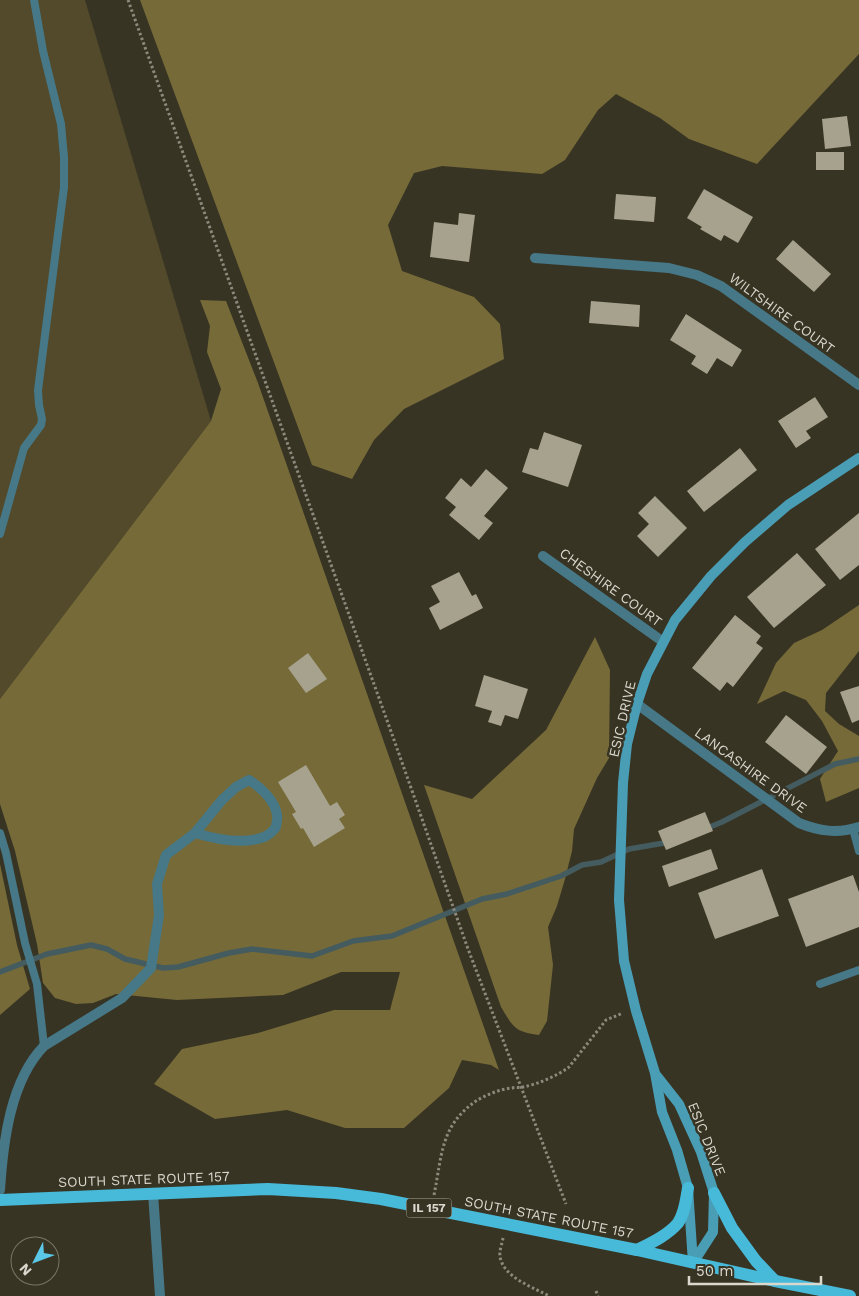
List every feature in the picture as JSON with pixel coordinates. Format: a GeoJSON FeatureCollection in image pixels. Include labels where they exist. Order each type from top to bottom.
{"type":"FeatureCollection","features":[{"type":"Feature","properties":{"kind":"main road"},"geometry":{"type":"LineString","coordinates":[[638,1250],[662,1236],[678,1223],[683,1211],[688,1188]]}},
{"type":"Feature","properties":{"kind":"main road","name":"SOUTH STATE ROUTE 157"},"geometry":{"type":"LineString","coordinates":[[0,1200],[268,1189],[381,1199],[638,1250],[850,1296]]}},
{"type":"Feature","properties":{"kind":"main road"},"geometry":{"type":"LineString","coordinates":[[714,1193],[732,1228],[756,1261],[775,1281]]}},
{"type":"Feature","properties":{"kind":"street","name":"WILTSHIRE COURT"},"geometry":{"type":"LineString","coordinates":[[535,258],[669,268],[697,274],[721,286],[859,385]]}},
{"type":"Feature","properties":{"kind":"street","name":"ESIC DRIVE"},"geometry":{"type":"LineString","coordinates":[[693,1262],[688,1188],[677,1150],[662,1112],[655,1073],[636,1011],[624,961],[618,900],[623,783],[636,704],[662,641],[675,620],[711,576],[745,542],[788,505],[859,458]]}},
{"type":"Feature","properties":{"kind":"street","name":"CHESHIRE COURT"},"geometry":{"type":"LineString","coordinates":[[543,556],[662,641]]}},
{"type":"Feature","properties":{"kind":"street","name":"LANCASHIRE DRIVE"},"geometry":{"type":"LineString","coordinates":[[636,704],[799,824],[817,830],[836,832],[856,828]]}},
{"type":"Feature","properties":{"kind":"street"},"geometry":{"type":"LineString","coordinates":[[0,1190],[2,1155],[11,1110],[28,1068],[35,1056],[44,1046],[122,998],[151,968],[160,916],[157,884],[166,855],[194,834],[222,800],[236,787],[249,780],[258,786],[273,803],[277,814],[276,828],[266,837],[250,841],[212,838],[194,834]]}},
{"type":"Feature","properties":{"kind":"street","name":"ESIC DRIVE"},"geometry":{"type":"LineString","coordinates":[[655,1073],[679,1104],[701,1152],[714,1193],[713,1232],[693,1262]]}},
{"type":"Feature","properties":{"kind":"street"},"geometry":{"type":"LineString","coordinates":[[153,1193],[160,1296]]}},
{"type":"Feature","properties":{"kind":"lane"},"geometry":{"type":"LineString","coordinates":[[0,534],[24,448],[41,424],[42,419],[38,390],[64,187],[61,124],[43,51],[34,0]]}},
{"type":"Feature","properties":{"kind":"lane"},"geometry":{"type":"LineString","coordinates":[[856,828],[859,851]]}},
{"type":"Feature","properties":{"kind":"lane"},"geometry":{"type":"LineString","coordinates":[[0,834],[6,853],[24,943],[37,984],[44,1046]]}},
{"type":"Feature","properties":{"kind":"lane"},"geometry":{"type":"LineString","coordinates":[[820,984],[859,970]]}},
{"type":"Feature","properties":{"kind":"path"},"geometry":{"type":"LineString","coordinates":[[128,0],[468,950],[566,1204]]}},
{"type":"Feature","properties":{"kind":"path"},"geometry":{"type":"LineString","coordinates":[[432,1209],[441,1156],[451,1125],[459,1114],[481,1098],[512,1088],[522,1088],[561,1073],[569,1067],[606,1020],[617,1014],[636,1011]]}},
{"type":"Feature","properties":{"kind":"path"},"geometry":{"type":"LineString","coordinates":[[506,1224],[500,1255],[502,1263],[513,1276],[549,1296]]}},
{"type":"Feature","properties":{"kind":"path"},"geometry":{"type":"LineString","coordinates":[[596,1291],[598,1296]]}},
{"type":"Feature","properties":{"kind":"shaded area"},"geometry":{"type":"Polygon","coordinates":[[[0,0],[85,0],[211,421],[0,699],[0,0]]]}},
{"type":"Feature","properties":{"kind":"shaded area"},"geometry":{"type":"Polygon","coordinates":[[[140,0],[859,0],[859,54],[757,164],[689,139],[660,118],[616,94],[598,110],[565,160],[542,174],[442,166],[414,173],[388,225],[402,271],[474,297],[500,324],[504,359],[404,409],[374,440],[352,479],[312,465],[140,0]]]}},
{"type":"Feature","properties":{"kind":"shaded area"},"geometry":{"type":"Polygon","coordinates":[[[200,300],[226,301],[258,383],[499,1070],[491,1065],[462,1060],[449,1088],[404,1128],[345,1128],[287,1110],[215,1119],[154,1084],[182,1049],[258,1033],[334,1010],[390,1010],[400,972],[341,972],[283,995],[177,1000],[116,994],[93,1003],[76,1004],[55,998],[43,983],[37,944],[15,851],[0,804],[0,699],[211,421],[221,389],[207,352],[210,326],[200,300]]]}},
{"type":"Feature","properties":{"kind":"shaded area"},"geometry":{"type":"Polygon","coordinates":[[[859,605],[859,651],[826,693],[825,711],[839,724],[859,736],[859,788],[826,802],[820,779],[838,751],[822,721],[806,700],[784,691],[757,704],[776,663],[794,643],[822,630],[859,605]]]}},
{"type":"Feature","properties":{"kind":"shaded area"},"geometry":{"type":"Polygon","coordinates":[[[595,637],[610,670],[609,758],[597,778],[574,829],[572,851],[565,879],[548,927],[553,965],[547,1021],[539,1035],[520,1030],[512,1024],[501,1007],[424,785],[472,799],[546,730],[595,637]]]}},
{"type":"Feature","properties":{"kind":"shaded area"},"geometry":{"type":"Polygon","coordinates":[[[0,864],[17,945],[30,989],[0,1015],[0,864]]]}},
{"type":"Feature","properties":{"kind":"building"},"geometry":{"type":"Polygon","coordinates":[[[847,116],[851,146],[825,149],[822,119],[847,116]]]}},
{"type":"Feature","properties":{"kind":"building"},"geometry":{"type":"Polygon","coordinates":[[[816,152],[844,152],[844,170],[816,170],[816,152]]]}},
{"type":"Feature","properties":{"kind":"building"},"geometry":{"type":"Polygon","coordinates":[[[704,189],[753,217],[738,243],[724,235],[721,241],[700,229],[702,227],[687,218],[704,189]]]}},
{"type":"Feature","properties":{"kind":"building"},"geometry":{"type":"Polygon","coordinates":[[[616,194],[656,197],[654,222],[614,219],[616,194]]]}},
{"type":"Feature","properties":{"kind":"building"},"geometry":{"type":"Polygon","coordinates":[[[459,213],[475,215],[469,262],[430,257],[434,222],[458,225],[459,213]]]}},
{"type":"Feature","properties":{"kind":"building"},"geometry":{"type":"Polygon","coordinates":[[[793,240],[831,274],[814,292],[776,259],[793,240]]]}},
{"type":"Feature","properties":{"kind":"building"},"geometry":{"type":"Polygon","coordinates":[[[591,301],[640,305],[639,327],[589,323],[591,301]]]}},
{"type":"Feature","properties":{"kind":"building"},"geometry":{"type":"Polygon","coordinates":[[[686,314],[742,350],[732,367],[717,358],[707,374],[691,364],[696,356],[670,340],[686,314]]]}},
{"type":"Feature","properties":{"kind":"building"},"geometry":{"type":"Polygon","coordinates":[[[815,397],[828,417],[806,431],[811,438],[796,448],[778,421],[815,397]]]}},
{"type":"Feature","properties":{"kind":"building"},"geometry":{"type":"Polygon","coordinates":[[[544,432],[582,445],[568,487],[522,472],[530,448],[538,450],[544,432]]]}},
{"type":"Feature","properties":{"kind":"building"},"geometry":{"type":"Polygon","coordinates":[[[740,448],[757,470],[704,512],[687,491],[740,448]]]}},
{"type":"Feature","properties":{"kind":"building"},"geometry":{"type":"Polygon","coordinates":[[[486,469],[508,488],[484,516],[493,523],[479,540],[449,515],[456,507],[445,498],[461,478],[471,487],[486,469]]]}},
{"type":"Feature","properties":{"kind":"building"},"geometry":{"type":"Polygon","coordinates":[[[655,496],[687,528],[658,557],[637,536],[649,524],[638,513],[655,496]]]}},
{"type":"Feature","properties":{"kind":"building"},"geometry":{"type":"Polygon","coordinates":[[[859,513],[859,565],[840,580],[815,549],[859,513]]]}},
{"type":"Feature","properties":{"kind":"building"},"geometry":{"type":"Polygon","coordinates":[[[797,553],[826,585],[774,628],[747,597],[797,553]]]}},
{"type":"Feature","properties":{"kind":"building"},"geometry":{"type":"Polygon","coordinates":[[[459,572],[472,596],[476,594],[483,608],[440,630],[429,608],[440,602],[431,586],[459,572]]]}},
{"type":"Feature","properties":{"kind":"building"},"geometry":{"type":"Polygon","coordinates":[[[735,615],[761,636],[756,643],[763,648],[733,687],[727,682],[720,691],[692,668],[735,615]]]}},
{"type":"Feature","properties":{"kind":"building"},"geometry":{"type":"Polygon","coordinates":[[[308,653],[327,679],[306,693],[288,668],[308,653]]]}},
{"type":"Feature","properties":{"kind":"building"},"geometry":{"type":"Polygon","coordinates":[[[484,675],[528,689],[518,719],[505,715],[501,726],[488,722],[492,711],[475,706],[484,675]]]}},
{"type":"Feature","properties":{"kind":"building"},"geometry":{"type":"Polygon","coordinates":[[[859,686],[859,720],[852,723],[840,692],[859,686]]]}},
{"type":"Feature","properties":{"kind":"building"},"geometry":{"type":"Polygon","coordinates":[[[786,715],[827,747],[806,774],[765,742],[786,715]]]}},
{"type":"Feature","properties":{"kind":"building"},"geometry":{"type":"Polygon","coordinates":[[[306,765],[330,806],[337,802],[345,815],[339,819],[345,828],[314,847],[292,814],[296,812],[278,782],[306,765]]]}},
{"type":"Feature","properties":{"kind":"building"},"geometry":{"type":"Polygon","coordinates":[[[705,812],[713,831],[666,850],[658,831],[705,812]]]}},
{"type":"Feature","properties":{"kind":"building"},"geometry":{"type":"Polygon","coordinates":[[[711,849],[718,869],[669,887],[662,866],[711,849]]]}},
{"type":"Feature","properties":{"kind":"building"},"geometry":{"type":"Polygon","coordinates":[[[762,869],[779,916],[715,939],[698,893],[762,869]]]}},
{"type":"Feature","properties":{"kind":"building"},"geometry":{"type":"Polygon","coordinates":[[[853,875],[859,892],[859,927],[806,947],[788,899],[853,875]]]}},
{"type":"Feature","properties":{"kind":"waterway"},"geometry":{"type":"LineString","coordinates":[[705,829],[835,764],[859,759]]}},
{"type":"Feature","properties":{"kind":"waterway"},"geometry":{"type":"LineString","coordinates":[[0,972],[47,954],[91,945],[107,949],[125,959],[163,968],[178,967],[229,953],[252,949],[312,956],[353,941],[392,936],[482,899],[507,894],[561,876],[582,865],[601,862],[629,849],[670,842]]}}]}
